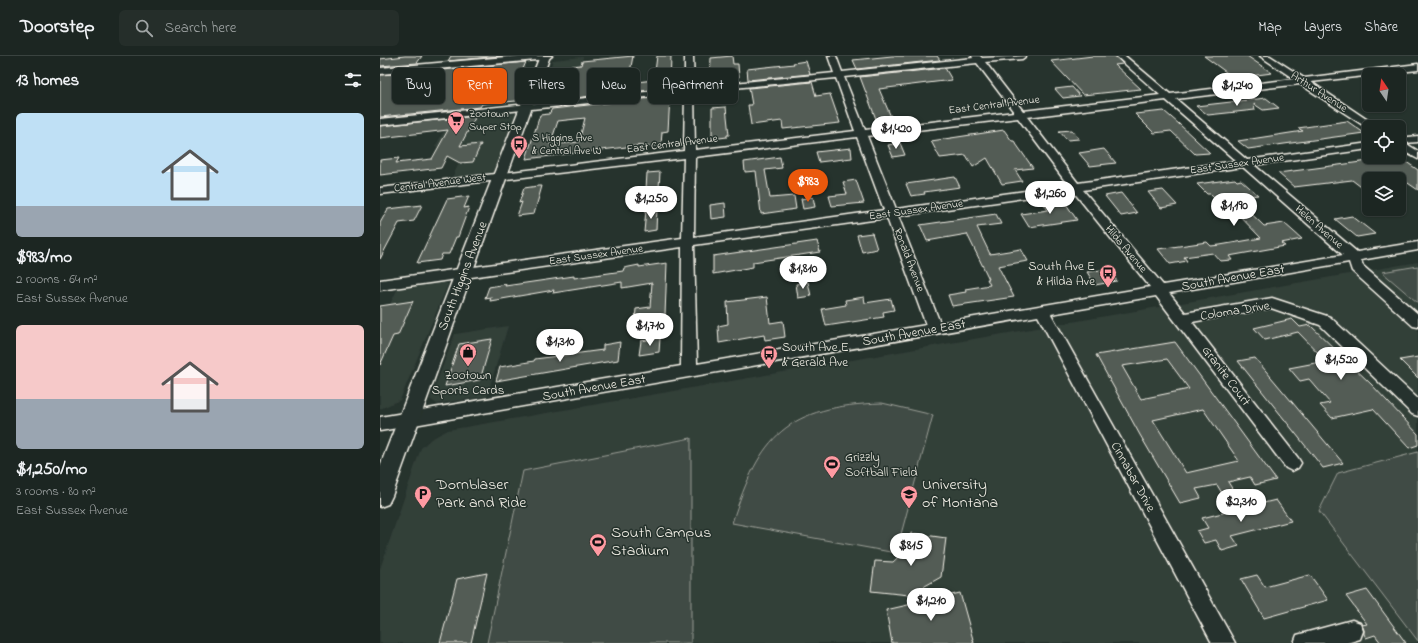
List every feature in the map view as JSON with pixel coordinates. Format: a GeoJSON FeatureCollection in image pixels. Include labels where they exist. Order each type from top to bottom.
{"type":"FeatureCollection","features":[{"type":"Feature","properties":{"kind":"main road","name":"South Higgins Avenue"},"geometry":{"type":"LineString","coordinates":[[380,496],[545,56]]}},
{"type":"Feature","properties":{"kind":"street"},"geometry":{"type":"LineString","coordinates":[[381,73],[548,56]]}},
{"type":"Feature","properties":{"kind":"street"},"geometry":{"type":"LineString","coordinates":[[689,56],[689,68]]}},
{"type":"Feature","properties":{"kind":"street","name":"Ronald Avenue"},"geometry":{"type":"LineString","coordinates":[[832,56],[935,329]]}},
{"type":"Feature","properties":{"kind":"street"},"geometry":{"type":"LineString","coordinates":[[738,85],[839,75],[978,58],[1022,56]]}},
{"type":"Feature","properties":{"kind":"street","name":"Helen Avenue"},"geometry":{"type":"LineString","coordinates":[[1120,56],[1354,257]]}},
{"type":"Feature","properties":{"kind":"street","name":"Arthur Avenue"},"geometry":{"type":"LineString","coordinates":[[1264,56],[1362,120]]}},
{"type":"Feature","properties":{"kind":"street","name":"Hilda Avenue"},"geometry":{"type":"LineString","coordinates":[[978,58],[1076,187],[1160,291]]}},
{"type":"Feature","properties":{"kind":"street","name":"East Central Avenue"},"geometry":{"type":"LineString","coordinates":[[501,176],[1418,67]]}},
{"type":"Feature","properties":{"kind":"street"},"geometry":{"type":"LineString","coordinates":[[380,122],[648,94]]}},
{"type":"Feature","properties":{"kind":"street"},"geometry":{"type":"LineString","coordinates":[[689,104],[689,372]]}},
{"type":"Feature","properties":{"kind":"street"},"geometry":{"type":"LineString","coordinates":[[1406,142],[1418,139]]}},
{"type":"Feature","properties":{"kind":"street","name":"East Sussex Avenue"},"geometry":{"type":"LineString","coordinates":[[380,285],[1362,147]]}},
{"type":"Feature","properties":{"kind":"street"},"geometry":{"type":"LineString","coordinates":[[1406,148],[1418,156]]}},
{"type":"Feature","properties":{"kind":"street","name":"Central Avenue West"},"geometry":{"type":"LineString","coordinates":[[380,191],[501,176]]}},
{"type":"Feature","properties":{"kind":"street","name":"South Avenue East"},"geometry":{"type":"LineString","coordinates":[[380,424],[1418,246]]}},
{"type":"Feature","properties":{"kind":"street"},"geometry":{"type":"LineString","coordinates":[[1354,257],[1356,268],[1418,322]]}},
{"type":"Feature","properties":{"kind":"street","name":"Granite Court"},"geometry":{"type":"LineString","coordinates":[[1160,291],[1292,463]]}},
{"type":"Feature","properties":{"kind":"street","name":"Coloma Drive"},"geometry":{"type":"LineString","coordinates":[[1182,319],[1272,303],[1325,321],[1418,409]]}},
{"type":"Feature","properties":{"kind":"street","name":"Cinnabar Drive"},"geometry":{"type":"LineString","coordinates":[[1042,311],[1224,643]]}},
{"type":"Feature","properties":{"kind":"street"},"geometry":{"type":"LineString","coordinates":[[1305,643],[1352,631]]}},
{"type":"Feature","properties":{"kind":"shaded area"},"geometry":{"type":"Polygon","coordinates":[[[583,57],[579,70],[579,68],[550,68],[553,60],[583,57]]]}},
{"type":"Feature","properties":{"kind":"shaded area"},"geometry":{"type":"Polygon","coordinates":[[[521,113],[497,175],[451,180],[468,144],[435,147],[450,120],[521,113]]]}},
{"type":"Feature","properties":{"kind":"shaded area","name":"University of Montana"},"geometry":{"type":"Polygon","coordinates":[[[1418,262],[1418,643],[380,643],[380,569],[421,448],[431,439],[448,430],[1418,262]]]}},
{"type":"Feature","properties":{"kind":"shaded area"},"geometry":{"type":"Polygon","coordinates":[[[1418,266],[1418,303],[1382,272],[1418,266]]]}},
{"type":"Feature","properties":{"kind":"shaded area"},"geometry":{"type":"Polygon","coordinates":[[[440,282],[448,284],[400,400],[380,409],[380,324],[398,288],[440,282]]]}},
{"type":"Feature","properties":{"kind":"shaded area"},"geometry":{"type":"Polygon","coordinates":[[[508,326],[487,396],[437,404],[430,399],[455,334],[508,326]]]}},
{"type":"Feature","properties":{"kind":"shaded area","name":"Grizzly Softball Field"},"geometry":{"type":"Polygon","coordinates":[[[882,403],[933,415],[896,553],[732,523],[754,468],[767,447],[782,431],[800,419],[822,411],[849,405],[882,403]]]}},
{"type":"Feature","properties":{"kind":"shaded area","name":"South Campus Stadium"},"geometry":{"type":"Polygon","coordinates":[[[691,438],[691,643],[487,643],[523,471],[691,438]]]}},
{"type":"Feature","properties":{"kind":"shaded area"},"geometry":{"type":"Polygon","coordinates":[[[1418,452],[1418,641],[1319,511],[1338,473],[1418,452]]]}},
{"type":"Feature","properties":{"kind":"building"},"geometry":{"type":"Polygon","coordinates":[[[405,56],[422,56],[417,63],[380,66],[380,59],[405,56]]]}},
{"type":"Feature","properties":{"kind":"building"},"geometry":{"type":"Polygon","coordinates":[[[451,56],[502,56],[448,61],[451,56]]]}},
{"type":"Feature","properties":{"kind":"building"},"geometry":{"type":"Polygon","coordinates":[[[633,56],[631,68],[587,68],[587,97],[579,97],[579,68],[570,68],[572,66],[581,65],[582,61],[633,56]]]}},
{"type":"Feature","properties":{"kind":"building"},"geometry":{"type":"Polygon","coordinates":[[[657,56],[671,56],[671,68],[656,68],[657,56]]]}},
{"type":"Feature","properties":{"kind":"building"},"geometry":{"type":"Polygon","coordinates":[[[732,56],[733,64],[738,64],[739,77],[738,68],[711,68],[711,58],[732,56]]]}},
{"type":"Feature","properties":{"kind":"building"},"geometry":{"type":"Polygon","coordinates":[[[892,56],[937,56],[940,60],[857,69],[853,60],[892,56]]]}},
{"type":"Feature","properties":{"kind":"building"},"geometry":{"type":"Polygon","coordinates":[[[1093,56],[1115,56],[1123,64],[1115,65],[1141,89],[1083,95],[1051,61],[1093,56]]]}},
{"type":"Feature","properties":{"kind":"building"},"geometry":{"type":"Polygon","coordinates":[[[1204,56],[1247,56],[1272,73],[1234,78],[1204,56]]]}},
{"type":"Feature","properties":{"kind":"building"},"geometry":{"type":"Polygon","coordinates":[[[806,61],[810,74],[748,80],[747,69],[794,64],[793,63],[806,61]]]}},
{"type":"Feature","properties":{"kind":"building"},"geometry":{"type":"Polygon","coordinates":[[[526,62],[523,68],[515,68],[515,101],[507,102],[507,68],[463,68],[526,62]]]}},
{"type":"Feature","properties":{"kind":"building"},"geometry":{"type":"Polygon","coordinates":[[[945,68],[952,80],[879,89],[891,117],[876,119],[860,77],[945,68]]]}},
{"type":"Feature","properties":{"kind":"building"},"geometry":{"type":"Polygon","coordinates":[[[453,69],[453,104],[482,104],[480,107],[380,117],[380,75],[392,74],[392,104],[445,104],[445,70],[453,69]]]}},
{"type":"Feature","properties":{"kind":"building"},"geometry":{"type":"Polygon","coordinates":[[[648,81],[648,90],[640,91],[640,82],[648,81]]]}},
{"type":"Feature","properties":{"kind":"building"},"geometry":{"type":"Polygon","coordinates":[[[812,82],[816,96],[830,94],[840,123],[783,129],[782,121],[751,125],[748,105],[752,105],[749,88],[812,82]]]}},
{"type":"Feature","properties":{"kind":"building"},"geometry":{"type":"Polygon","coordinates":[[[1072,87],[1080,96],[1063,98],[1055,89],[1072,87]]]}},
{"type":"Feature","properties":{"kind":"building"},"geometry":{"type":"Polygon","coordinates":[[[648,98],[648,104],[670,104],[668,131],[662,132],[661,145],[643,147],[643,145],[526,159],[540,115],[549,114],[552,109],[597,104],[640,104],[640,99],[648,98]],[[585,118],[558,121],[550,145],[579,142],[585,118]]]}},
{"type":"Feature","properties":{"kind":"building"},"geometry":{"type":"Polygon","coordinates":[[[1266,98],[1279,108],[1263,110],[1254,104],[1255,110],[1208,115],[1196,106],[1266,98]]]}},
{"type":"Feature","properties":{"kind":"building"},"geometry":{"type":"Polygon","coordinates":[[[726,107],[729,135],[727,135],[727,137],[712,139],[712,108],[726,107]]]}},
{"type":"Feature","properties":{"kind":"building"},"geometry":{"type":"Polygon","coordinates":[[[1164,111],[1210,153],[1195,154],[1171,131],[1154,133],[1135,114],[1164,111]]]}},
{"type":"Feature","properties":{"kind":"building"},"geometry":{"type":"Polygon","coordinates":[[[476,116],[460,146],[481,144],[473,162],[460,163],[447,156],[441,168],[380,175],[380,160],[399,158],[396,163],[432,159],[448,130],[380,138],[380,126],[476,116]]]}},
{"type":"Feature","properties":{"kind":"building"},"geometry":{"type":"Polygon","coordinates":[[[1347,121],[1362,132],[1362,133],[1248,149],[1238,141],[1303,131],[1298,128],[1347,121]]]}},
{"type":"Feature","properties":{"kind":"building"},"geometry":{"type":"Polygon","coordinates":[[[1004,130],[1012,141],[1014,141],[1033,168],[1015,170],[1022,181],[1002,184],[987,158],[973,167],[966,155],[940,158],[931,141],[1004,130]]]}},
{"type":"Feature","properties":{"kind":"building"},"geometry":{"type":"Polygon","coordinates":[[[1072,130],[1079,139],[1067,140],[1059,131],[1072,130]]]}},
{"type":"Feature","properties":{"kind":"building"},"geometry":{"type":"Polygon","coordinates":[[[900,143],[905,155],[893,157],[888,145],[900,143]]]}},
{"type":"Feature","properties":{"kind":"building"},"geometry":{"type":"Polygon","coordinates":[[[851,148],[852,158],[819,162],[816,152],[851,148]]]}},
{"type":"Feature","properties":{"kind":"building"},"geometry":{"type":"Polygon","coordinates":[[[1104,149],[1116,163],[1090,166],[1079,153],[1104,149]]]}},
{"type":"Feature","properties":{"kind":"building"},"geometry":{"type":"Polygon","coordinates":[[[780,157],[782,168],[765,170],[770,198],[794,196],[796,209],[761,214],[756,171],[745,172],[744,162],[780,157]]]}},
{"type":"Feature","properties":{"kind":"building"},"geometry":{"type":"Polygon","coordinates":[[[1362,162],[1362,164],[1406,164],[1406,162],[1418,170],[1418,190],[1406,182],[1406,172],[1362,172],[1362,188],[1352,180],[1294,187],[1278,173],[1362,162]]]}},
{"type":"Feature","properties":{"kind":"building"},"geometry":{"type":"Polygon","coordinates":[[[660,172],[659,188],[646,189],[647,173],[660,172]]]}},
{"type":"Feature","properties":{"kind":"building"},"geometry":{"type":"Polygon","coordinates":[[[955,177],[960,187],[924,192],[925,194],[911,196],[906,184],[955,177]]]}},
{"type":"Feature","properties":{"kind":"building"},"geometry":{"type":"Polygon","coordinates":[[[1235,179],[1237,181],[1241,180],[1258,195],[1235,198],[1264,226],[1284,223],[1302,239],[1281,243],[1285,246],[1229,256],[1232,260],[1220,261],[1213,253],[1184,257],[1187,261],[1170,264],[1158,249],[1207,242],[1211,246],[1261,238],[1232,208],[1225,209],[1197,184],[1235,179]]]}},
{"type":"Feature","properties":{"kind":"building"},"geometry":{"type":"Polygon","coordinates":[[[856,180],[864,203],[832,206],[829,196],[847,194],[843,182],[856,180]]]}},
{"type":"Feature","properties":{"kind":"building"},"geometry":{"type":"Polygon","coordinates":[[[542,186],[534,214],[517,216],[522,202],[519,203],[524,188],[542,186]]]}},
{"type":"Feature","properties":{"kind":"building"},"geometry":{"type":"Polygon","coordinates":[[[1163,190],[1177,205],[1161,208],[1148,192],[1163,190]]]}},
{"type":"Feature","properties":{"kind":"building"},"geometry":{"type":"Polygon","coordinates":[[[1121,193],[1137,213],[1121,216],[1105,196],[1121,193]]]}},
{"type":"Feature","properties":{"kind":"building"},"geometry":{"type":"Polygon","coordinates":[[[469,196],[464,208],[469,207],[458,237],[456,237],[449,254],[442,254],[440,260],[417,263],[447,199],[469,196]]]}},
{"type":"Feature","properties":{"kind":"building"},"geometry":{"type":"Polygon","coordinates":[[[813,197],[815,207],[803,209],[801,199],[813,197]]]}},
{"type":"Feature","properties":{"kind":"building"},"geometry":{"type":"Polygon","coordinates":[[[1064,201],[1077,220],[1029,227],[1021,214],[1048,210],[1044,204],[1064,201]]]}},
{"type":"Feature","properties":{"kind":"building"},"geometry":{"type":"Polygon","coordinates":[[[725,203],[726,217],[711,219],[710,205],[725,203]]]}},
{"type":"Feature","properties":{"kind":"building"},"geometry":{"type":"Polygon","coordinates":[[[422,205],[414,221],[399,223],[380,259],[380,223],[388,209],[422,205]]]}},
{"type":"Feature","properties":{"kind":"building"},"geometry":{"type":"Polygon","coordinates":[[[657,208],[656,230],[644,232],[646,210],[657,208]]]}},
{"type":"Feature","properties":{"kind":"building"},"geometry":{"type":"Polygon","coordinates":[[[996,214],[1001,224],[977,227],[990,254],[1021,249],[1028,261],[998,266],[1014,297],[952,306],[948,295],[966,292],[965,289],[990,285],[987,279],[989,279],[967,234],[927,241],[920,225],[996,214]]]}},
{"type":"Feature","properties":{"kind":"building"},"geometry":{"type":"Polygon","coordinates":[[[1352,216],[1375,234],[1357,237],[1335,219],[1352,216]]]}},
{"type":"Feature","properties":{"kind":"building"},"geometry":{"type":"Polygon","coordinates":[[[872,233],[877,249],[862,252],[857,235],[872,233]]]}},
{"type":"Feature","properties":{"kind":"building"},"geometry":{"type":"Polygon","coordinates":[[[817,241],[820,252],[753,262],[753,267],[713,274],[713,256],[817,241]]]}},
{"type":"Feature","properties":{"kind":"building"},"geometry":{"type":"Polygon","coordinates":[[[667,263],[665,315],[635,320],[636,309],[650,307],[652,283],[622,288],[622,282],[553,293],[554,290],[490,301],[491,297],[485,298],[489,287],[574,276],[574,278],[623,271],[624,268],[639,265],[639,267],[667,263]]]}},
{"type":"Feature","properties":{"kind":"building"},"geometry":{"type":"Polygon","coordinates":[[[1108,269],[1117,281],[1095,285],[1087,272],[1108,269]]]}},
{"type":"Feature","properties":{"kind":"building"},"geometry":{"type":"Polygon","coordinates":[[[808,282],[811,296],[798,298],[796,284],[808,282]]]}},
{"type":"Feature","properties":{"kind":"building"},"geometry":{"type":"Polygon","coordinates":[[[767,297],[770,323],[783,321],[785,337],[765,340],[764,335],[719,343],[718,326],[728,324],[727,302],[767,297]]]}},
{"type":"Feature","properties":{"kind":"building"},"geometry":{"type":"Polygon","coordinates":[[[864,297],[865,303],[891,299],[894,310],[883,312],[884,317],[826,326],[822,309],[846,305],[845,300],[864,297]]]}},
{"type":"Feature","properties":{"kind":"building"},"geometry":{"type":"Polygon","coordinates":[[[413,301],[398,335],[393,336],[380,365],[380,306],[413,301]]]}},
{"type":"Feature","properties":{"kind":"building"},"geometry":{"type":"Polygon","coordinates":[[[1292,319],[1300,327],[1310,325],[1372,385],[1418,434],[1418,445],[1409,448],[1373,409],[1332,418],[1320,405],[1330,403],[1309,379],[1300,381],[1289,368],[1326,361],[1298,332],[1265,340],[1254,328],[1292,319]]]}},
{"type":"Feature","properties":{"kind":"building"},"geometry":{"type":"Polygon","coordinates":[[[660,338],[659,352],[639,355],[641,341],[660,338]]]}},
{"type":"Feature","properties":{"kind":"building","name":"Zootown Sports Cards"},"geometry":{"type":"Polygon","coordinates":[[[492,339],[480,380],[445,386],[459,344],[492,339]]]}},
{"type":"Feature","properties":{"kind":"building"},"geometry":{"type":"Polygon","coordinates":[[[620,342],[618,360],[496,381],[500,367],[534,361],[535,359],[603,350],[603,345],[620,342]]]}},
{"type":"Feature","properties":{"kind":"building"},"geometry":{"type":"Polygon","coordinates":[[[1175,342],[1276,480],[1255,485],[1250,477],[1228,482],[1233,490],[1222,493],[1217,485],[1196,489],[1201,498],[1180,503],[1140,435],[1096,355],[1175,342]],[[1167,359],[1122,366],[1141,399],[1189,389],[1167,359]],[[1203,409],[1153,420],[1186,473],[1239,461],[1203,409]]]}},
{"type":"Feature","properties":{"kind":"building"},"geometry":{"type":"Polygon","coordinates":[[[1418,357],[1418,378],[1400,360],[1418,357]]]}},
{"type":"Feature","properties":{"kind":"building"},"geometry":{"type":"Polygon","coordinates":[[[1255,358],[1343,463],[1323,468],[1238,361],[1255,358]]]}},
{"type":"Feature","properties":{"kind":"building"},"geometry":{"type":"Polygon","coordinates":[[[1276,500],[1291,521],[1232,536],[1239,546],[1222,551],[1216,540],[1204,543],[1197,531],[1208,528],[1202,518],[1276,500]]]}},
{"type":"Feature","properties":{"kind":"building"},"geometry":{"type":"Polygon","coordinates":[[[911,533],[946,538],[941,577],[909,595],[871,591],[875,561],[893,562],[909,547],[911,533]]]}},
{"type":"Feature","properties":{"kind":"building"},"geometry":{"type":"Polygon","coordinates":[[[487,573],[471,643],[440,643],[457,579],[487,573]]]}},
{"type":"Feature","properties":{"kind":"building"},"geometry":{"type":"Polygon","coordinates":[[[1257,575],[1265,587],[1310,575],[1328,600],[1264,618],[1241,579],[1257,575]]]}},
{"type":"Feature","properties":{"kind":"building"},"geometry":{"type":"Polygon","coordinates":[[[1367,590],[1406,643],[1381,643],[1375,635],[1366,638],[1362,625],[1367,624],[1346,596],[1367,590]]]}},
{"type":"Feature","properties":{"kind":"building"},"geometry":{"type":"Polygon","coordinates":[[[960,593],[974,643],[892,643],[886,610],[960,593]]]}},
{"type":"Feature","properties":{"kind":"place","name":"Zootown Super Stop"},"geometry":{"type":"Point","coordinates":[456,135]}},
{"type":"Feature","properties":{"kind":"place","name":"S Higgins Ave & Central Ave W"},"geometry":{"type":"Point","coordinates":[519,159]}},
{"type":"Feature","properties":{"kind":"place","name":"South Ave E & Hilda Ave"},"geometry":{"type":"Point","coordinates":[1108,288]}},
{"type":"Feature","properties":{"kind":"place","name":"Zootown Sports Cards"},"geometry":{"type":"Point","coordinates":[468,367]}},
{"type":"Feature","properties":{"kind":"place","name":"South Ave E & Gerald Ave"},"geometry":{"type":"Point","coordinates":[769,369]}},
{"type":"Feature","properties":{"kind":"place","name":"Grizzly Softball Field"},"geometry":{"type":"Point","coordinates":[832,479]}},
{"type":"Feature","properties":{"kind":"place","name":"Dornblaser Park and Ride"},"geometry":{"type":"Point","coordinates":[423,509]}},
{"type":"Feature","properties":{"kind":"place","name":"University of Montana"},"geometry":{"type":"Point","coordinates":[909,509]}},
{"type":"Feature","properties":{"kind":"place","name":"South Campus Stadium"},"geometry":{"type":"Point","coordinates":[598,557]}}]}
